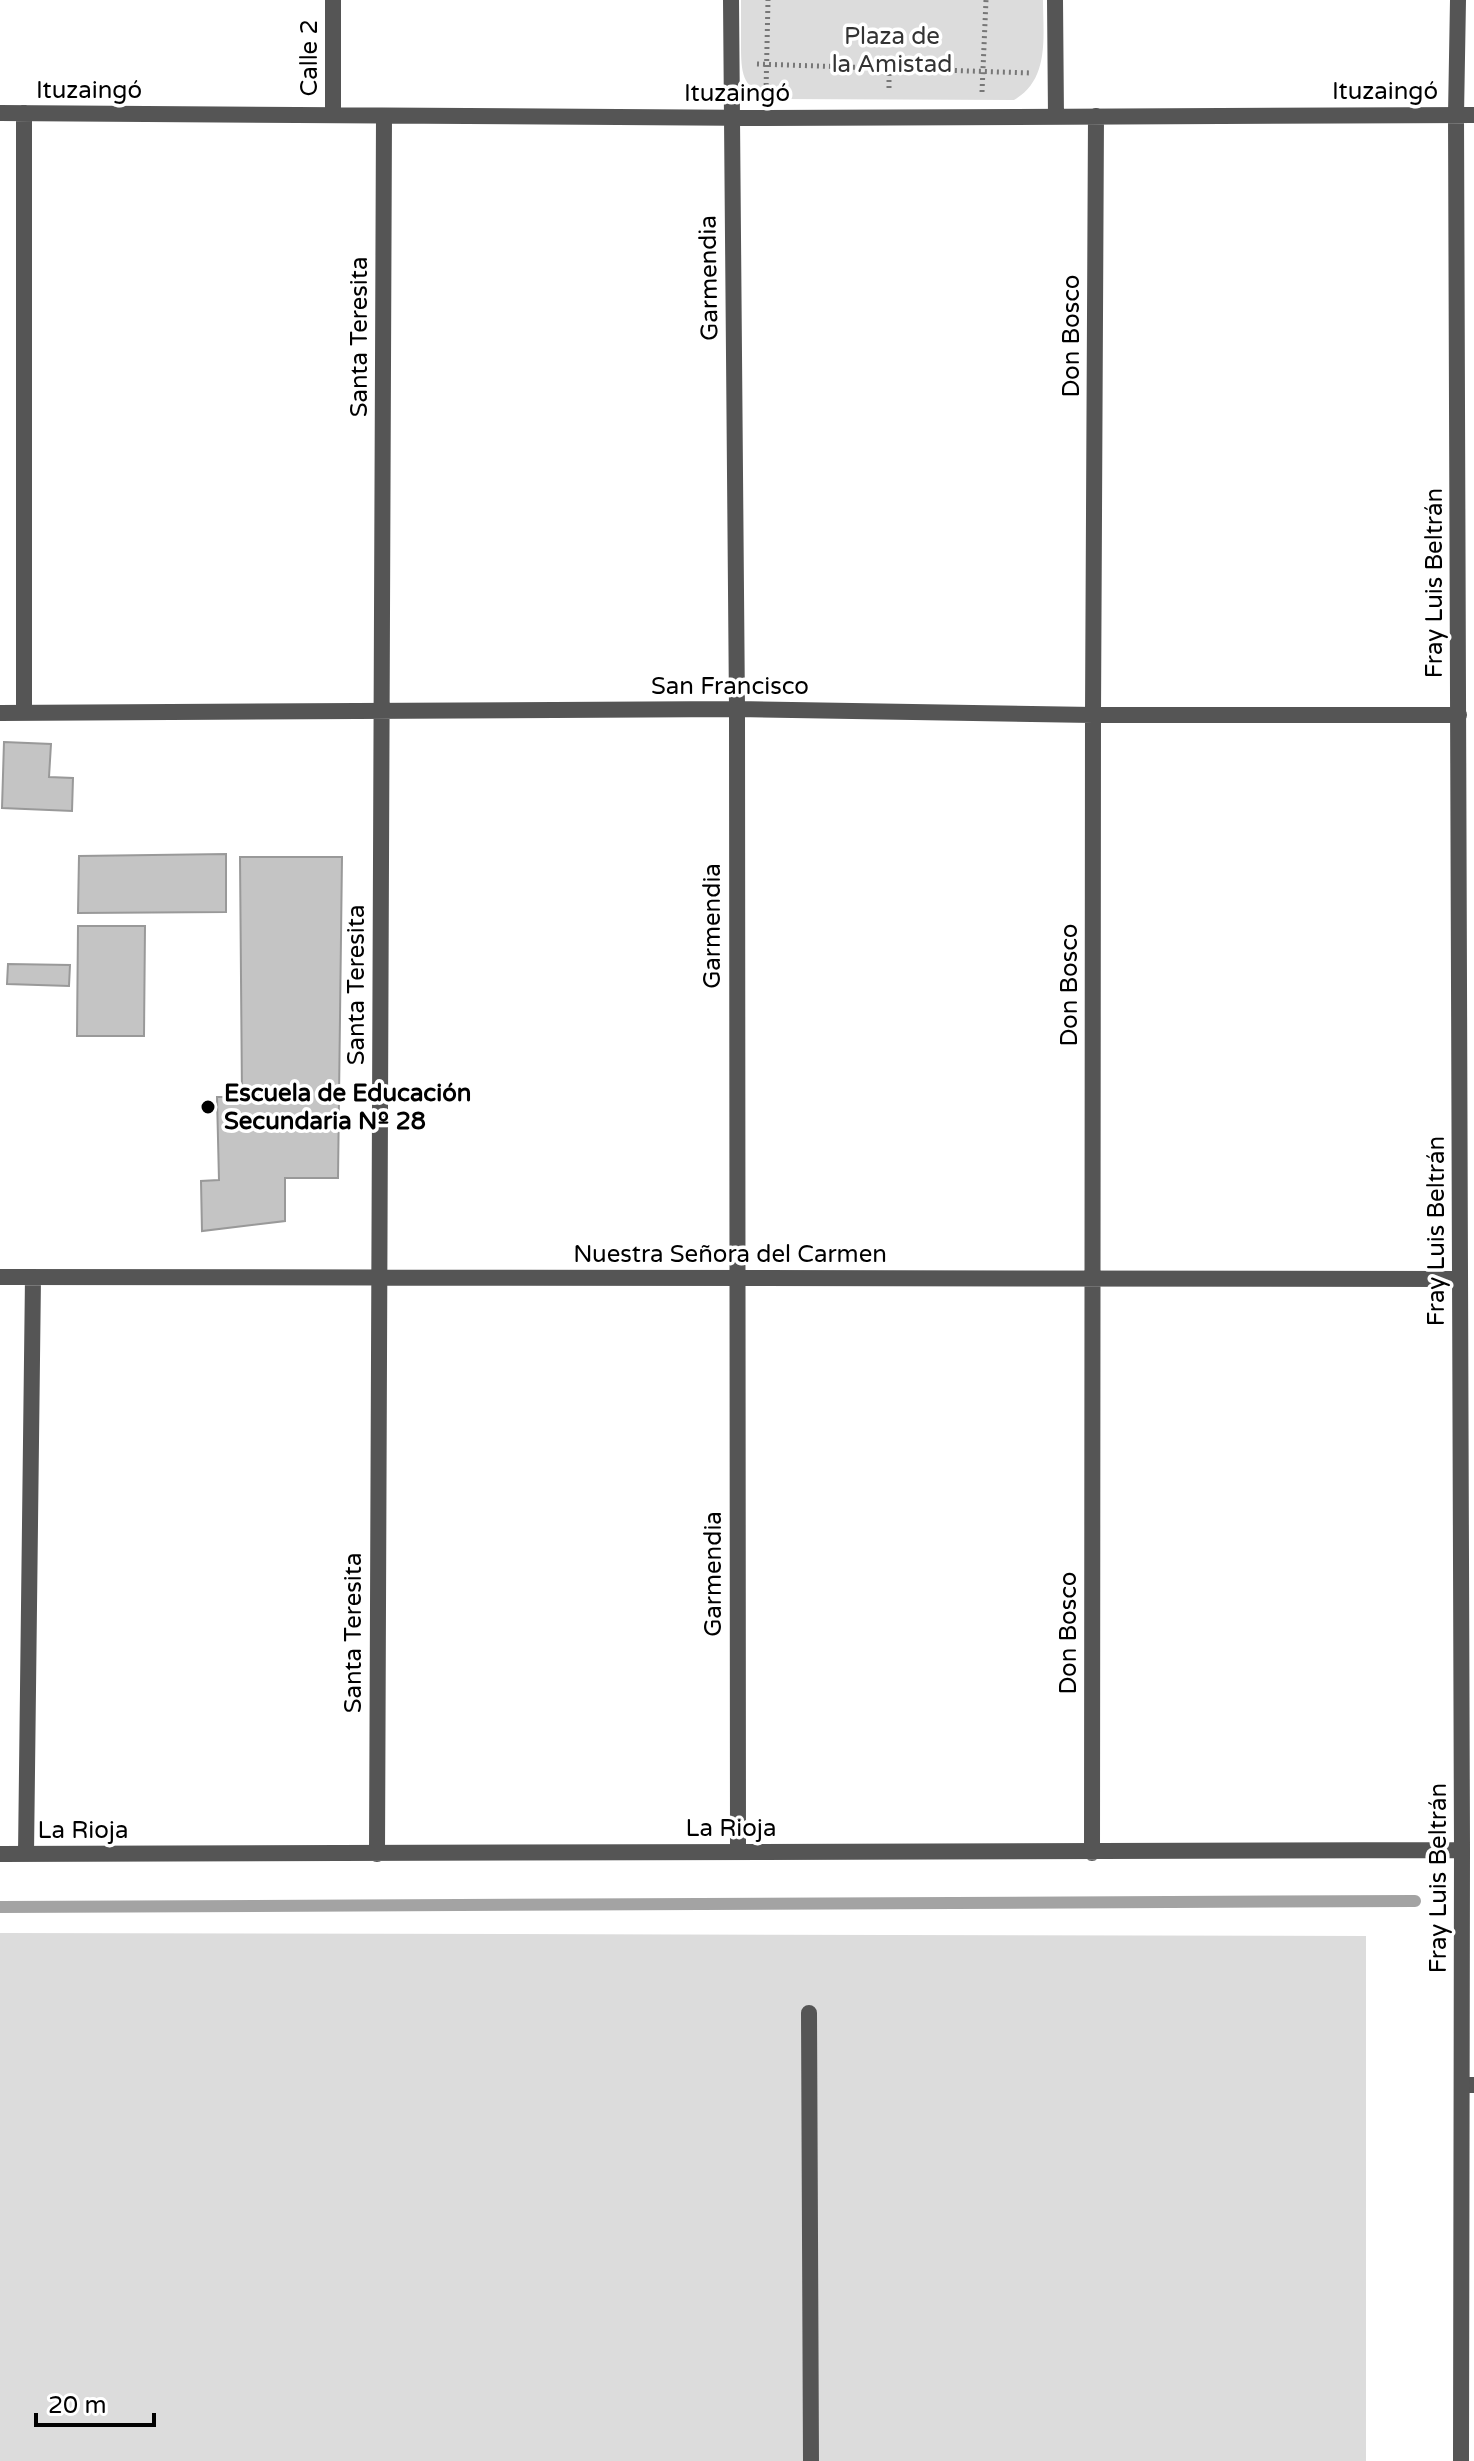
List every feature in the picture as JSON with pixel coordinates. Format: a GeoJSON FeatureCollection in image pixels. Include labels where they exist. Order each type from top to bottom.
{"type":"FeatureCollection","features":[{"type":"Feature","properties":{"kind":"street","name":"Calle 2"},"geometry":{"type":"LineString","coordinates":[[333,0],[333,115]]}},
{"type":"Feature","properties":{"kind":"street","name":"Garmendia"},"geometry":{"type":"LineString","coordinates":[[731,0],[737,709],[738,1852]]}},
{"type":"Feature","properties":{"kind":"street"},"geometry":{"type":"LineString","coordinates":[[1055,0],[1056,117]]}},
{"type":"Feature","properties":{"kind":"street","name":"Fray Luis Beltrán"},"geometry":{"type":"LineString","coordinates":[[1458,0],[1459,715],[1466,807],[1460,1279],[1467,1486],[1462,1850],[1468,1897],[1461,2461]]}},
{"type":"Feature","properties":{"kind":"street","name":"Ituzaingó"},"geometry":{"type":"LineString","coordinates":[[0,113],[731,118],[1474,115]]}},
{"type":"Feature","properties":{"kind":"street"},"geometry":{"type":"LineString","coordinates":[[24,113],[24,713]]}},
{"type":"Feature","properties":{"kind":"street","name":"Santa Teresita"},"geometry":{"type":"LineString","coordinates":[[377,1854],[384,116]]}},
{"type":"Feature","properties":{"kind":"street","name":"Don Bosco"},"geometry":{"type":"LineString","coordinates":[[1092,1853],[1096,116]]}},
{"type":"Feature","properties":{"kind":"street","name":"San Francisco"},"geometry":{"type":"LineString","coordinates":[[0,713],[737,709],[1093,715],[1459,715]]}},
{"type":"Feature","properties":{"kind":"street","name":"Nuestra Señora del Carmen"},"geometry":{"type":"LineString","coordinates":[[0,1277],[1460,1279]]}},
{"type":"Feature","properties":{"kind":"street"},"geometry":{"type":"LineString","coordinates":[[26,1854],[33,1277]]}},
{"type":"Feature","properties":{"kind":"street","name":"La Rioja"},"geometry":{"type":"LineString","coordinates":[[0,1854],[1462,1850]]}},
{"type":"Feature","properties":{"kind":"street"},"geometry":{"type":"LineString","coordinates":[[809,2013],[811,2461]]}},
{"type":"Feature","properties":{"kind":"path"},"geometry":{"type":"LineString","coordinates":[[766,118],[768,0]]}},
{"type":"Feature","properties":{"kind":"path"},"geometry":{"type":"LineString","coordinates":[[981,117],[986,0]]}},
{"type":"Feature","properties":{"kind":"path"},"geometry":{"type":"LineString","coordinates":[[732,64],[1056,74]]}},
{"type":"Feature","properties":{"kind":"green space","name":"Plaza de la Amistad"},"geometry":{"type":"Polygon","coordinates":[[[741,0],[1043,0],[1042,56],[1034,81],[1014,100],[781,99],[759,92],[744,76],[741,0]]]}},
{"type":"Feature","properties":{"kind":"green space"},"geometry":{"type":"Polygon","coordinates":[[[0,1933],[1366,1936],[1366,2461],[0,2461],[0,1933]]]}},
{"type":"Feature","properties":{"kind":"building"},"geometry":{"type":"Polygon","coordinates":[[[4,742],[51,744],[49,777],[73,778],[72,811],[2,808],[4,742]]]}},
{"type":"Feature","properties":{"kind":"building"},"geometry":{"type":"Polygon","coordinates":[[[226,854],[226,912],[78,913],[79,856],[226,854]]]}},
{"type":"Feature","properties":{"kind":"building"},"geometry":{"type":"Polygon","coordinates":[[[240,857],[342,857],[338,1178],[285,1178],[285,1221],[202,1231],[201,1181],[219,1180],[217,1097],[242,1097],[240,857]]]}},
{"type":"Feature","properties":{"kind":"building"},"geometry":{"type":"Polygon","coordinates":[[[78,926],[145,926],[144,1036],[77,1036],[78,926]]]}},
{"type":"Feature","properties":{"kind":"building"},"geometry":{"type":"Polygon","coordinates":[[[8,964],[70,965],[69,986],[7,984],[8,964]]]}},
{"type":"Feature","properties":{"kind":"waterway"},"geometry":{"type":"LineString","coordinates":[[0,1907],[1415,1901]]}},
{"type":"Feature","properties":{"kind":"place","name":"Escuela de Educación Secundaria Nº 28"},"geometry":{"type":"Point","coordinates":[208,1107]}}]}
